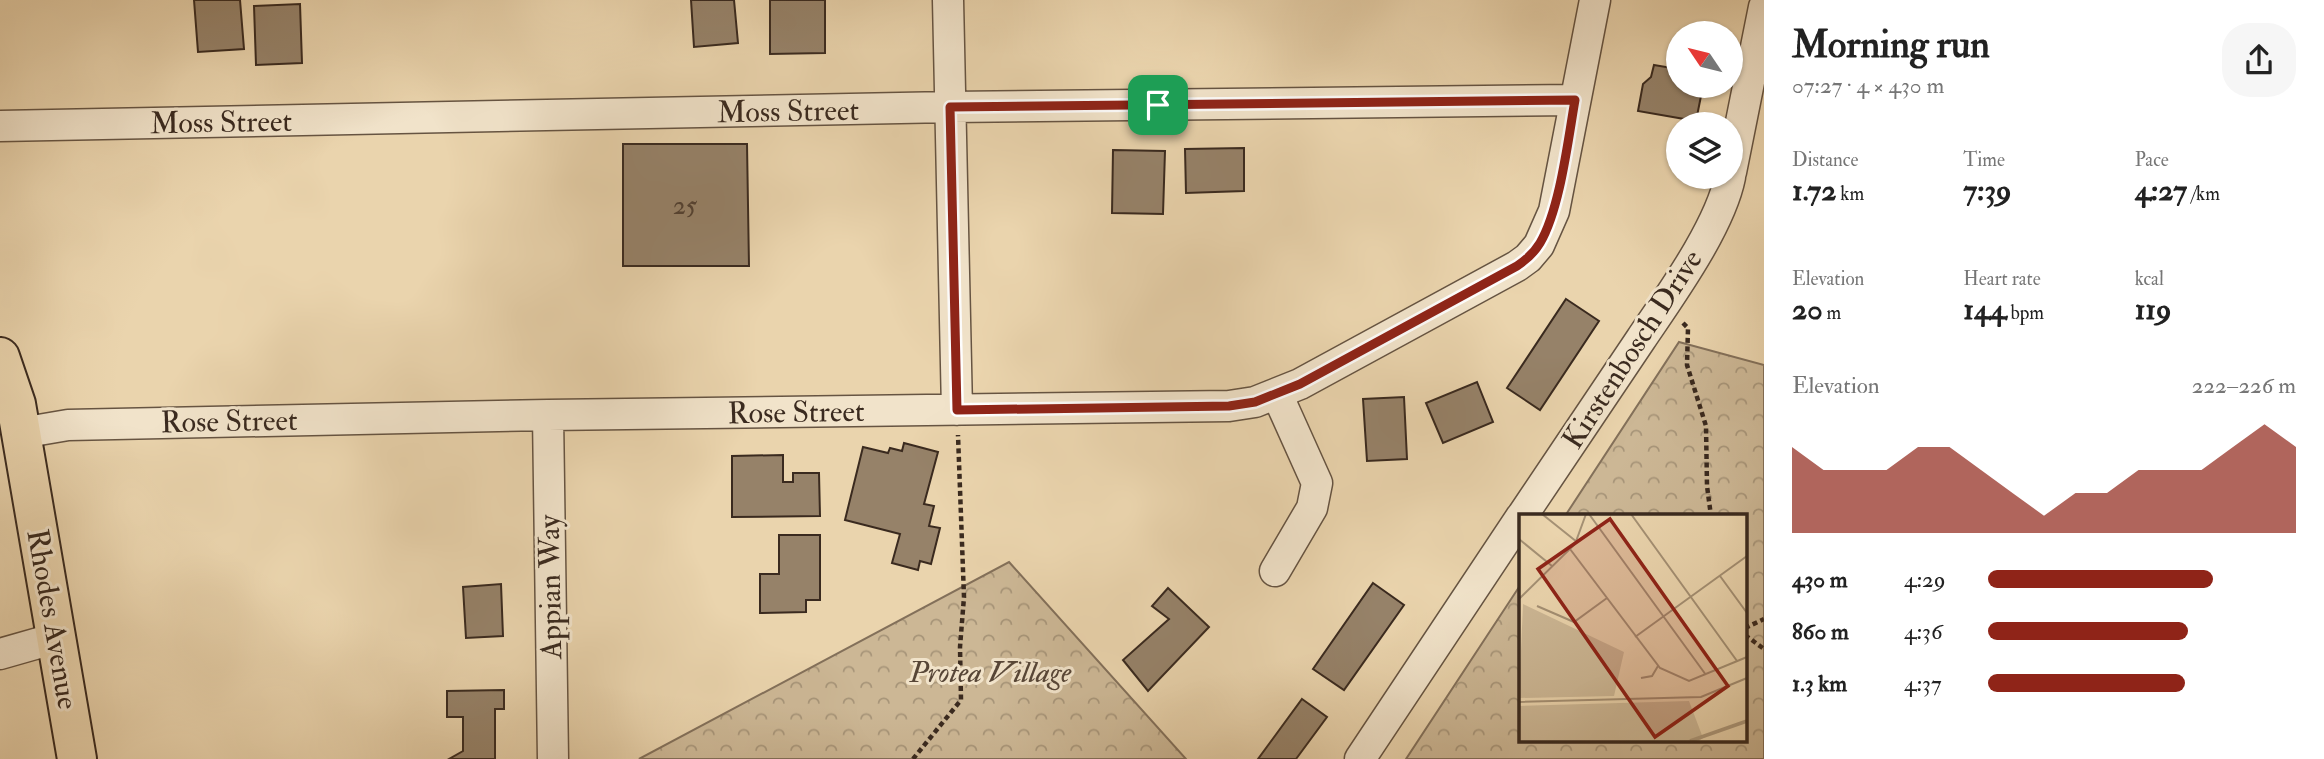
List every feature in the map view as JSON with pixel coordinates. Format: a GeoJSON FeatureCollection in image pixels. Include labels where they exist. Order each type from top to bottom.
{"type":"FeatureCollection","features":[{"type":"Feature","properties":{"kind":"main road","name":"Rhodes Avenue"},"geometry":{"type":"LineString","coordinates":[[0,357],[16,404],[77,759]]}},
{"type":"Feature","properties":{"kind":"street"},"geometry":{"type":"LineString","coordinates":[[948,0],[957,410]]}},
{"type":"Feature","properties":{"kind":"street"},"geometry":{"type":"LineString","coordinates":[[1575,100],[1595,0]]}},
{"type":"Feature","properties":{"kind":"street","name":"Kirstenbosch Drive"},"geometry":{"type":"LineString","coordinates":[[1743,112],[1764,7]]}},
{"type":"Feature","properties":{"kind":"street","name":"Moss Street"},"geometry":{"type":"LineString","coordinates":[[0,126],[950,107],[1575,100]]}},
{"type":"Feature","properties":{"kind":"street","name":"Rose Street"},"geometry":{"type":"LineString","coordinates":[[21,433],[68,425],[548,415],[1229,406],[1255,402],[1300,384],[1517,266],[1533,252],[1539,245],[1554,211],[1575,100]]}},
{"type":"Feature","properties":{"kind":"street","name":"Kirstenbosch Drive"},"geometry":{"type":"LineString","coordinates":[[1523,514],[1664,305],[1704,239],[1727,189]]}},
{"type":"Feature","properties":{"kind":"street"},"geometry":{"type":"LineString","coordinates":[[1275,571],[1312,508],[1317,484],[1277,394]]}},
{"type":"Feature","properties":{"kind":"street","name":"Appian Way"},"geometry":{"type":"LineString","coordinates":[[548,415],[553,759]]}},
{"type":"Feature","properties":{"kind":"street","name":"Kirstenbosch Drive"},"geometry":{"type":"LineString","coordinates":[[1360,759],[1519,520]]}},
{"type":"Feature","properties":{"kind":"street"},"geometry":{"type":"LineString","coordinates":[[0,654],[56,638]]}},
{"type":"Feature","properties":{"kind":"path"},"geometry":{"type":"LineString","coordinates":[[1664,305],[1688,328],[1687,365],[1706,426],[1707,486],[1711,514]]}},
{"type":"Feature","properties":{"kind":"path"},"geometry":{"type":"LineString","coordinates":[[913,759],[961,700],[960,647],[964,597],[957,410]]}},
{"type":"Feature","properties":{"kind":"path"},"geometry":{"type":"LineString","coordinates":[[1746,628],[1764,619]]}},
{"type":"Feature","properties":{"kind":"path"},"geometry":{"type":"LineString","coordinates":[[1746,636],[1764,649]]}},
{"type":"Feature","properties":{"kind":"green space"},"geometry":{"type":"Polygon","coordinates":[[[1679,342],[1764,365],[1764,759],[1406,759],[1519,587],[1519,742],[1746,742],[1746,514],[1566,514],[1679,342]]]}},
{"type":"Feature","properties":{"kind":"green space","name":"Protea Village"},"geometry":{"type":"Polygon","coordinates":[[[1009,562],[1186,759],[639,759],[1009,562]]]}},
{"type":"Feature","properties":{"kind":"building"},"geometry":{"type":"Polygon","coordinates":[[[194,0],[240,0],[244,49],[198,52],[194,0]]]}},
{"type":"Feature","properties":{"kind":"building"},"geometry":{"type":"Polygon","coordinates":[[[691,0],[734,0],[738,43],[694,47],[691,0]]]}},
{"type":"Feature","properties":{"kind":"building"},"geometry":{"type":"Polygon","coordinates":[[[770,0],[825,0],[825,53],[770,54],[770,0]]]}},
{"type":"Feature","properties":{"kind":"building"},"geometry":{"type":"Polygon","coordinates":[[[300,4],[302,63],[256,65],[254,6],[300,4]]]}},
{"type":"Feature","properties":{"kind":"building"},"geometry":{"type":"Polygon","coordinates":[[[1654,65],[1666,67],[1666,98],[1701,98],[1698,112],[1666,112],[1666,116],[1638,111],[1643,84],[1651,77],[1654,65]]]}},
{"type":"Feature","properties":{"kind":"building"},"geometry":{"type":"Polygon","coordinates":[[[623,144],[747,144],[749,266],[623,266],[623,144]]]}},
{"type":"Feature","properties":{"kind":"building"},"geometry":{"type":"Polygon","coordinates":[[[1244,148],[1244,191],[1186,193],[1185,149],[1244,148]]]}},
{"type":"Feature","properties":{"kind":"building"},"geometry":{"type":"Polygon","coordinates":[[[1113,150],[1165,151],[1163,214],[1112,213],[1113,150]]]}},
{"type":"Feature","properties":{"kind":"building"},"geometry":{"type":"Polygon","coordinates":[[[1566,299],[1599,321],[1540,410],[1507,388],[1566,299]]]}},
{"type":"Feature","properties":{"kind":"building"},"geometry":{"type":"Polygon","coordinates":[[[1477,382],[1493,422],[1443,443],[1426,403],[1477,382]]]}},
{"type":"Feature","properties":{"kind":"building"},"geometry":{"type":"Polygon","coordinates":[[[1404,397],[1407,459],[1367,461],[1363,399],[1404,397]]]}},
{"type":"Feature","properties":{"kind":"building"},"geometry":{"type":"Polygon","coordinates":[[[904,443],[938,452],[924,504],[934,506],[929,526],[940,528],[931,564],[920,561],[918,570],[892,563],[900,534],[845,520],[863,447],[888,453],[890,448],[902,451],[904,443]]]}},
{"type":"Feature","properties":{"kind":"building"},"geometry":{"type":"Polygon","coordinates":[[[783,455],[783,482],[793,482],[793,473],[819,473],[820,516],[732,517],[732,456],[783,455]]]}},
{"type":"Feature","properties":{"kind":"building"},"geometry":{"type":"Polygon","coordinates":[[[779,535],[820,535],[820,600],[806,600],[806,612],[760,613],[760,574],[779,574],[779,535]]]}},
{"type":"Feature","properties":{"kind":"building"},"geometry":{"type":"Polygon","coordinates":[[[1373,583],[1404,605],[1344,690],[1313,669],[1373,583]]]}},
{"type":"Feature","properties":{"kind":"building"},"geometry":{"type":"Polygon","coordinates":[[[501,584],[503,636],[466,638],[463,587],[501,584]]]}},
{"type":"Feature","properties":{"kind":"building"},"geometry":{"type":"Polygon","coordinates":[[[1168,588],[1209,627],[1148,691],[1123,660],[1169,619],[1152,606],[1168,588]]]}},
{"type":"Feature","properties":{"kind":"building"},"geometry":{"type":"Polygon","coordinates":[[[504,690],[504,709],[495,709],[495,759],[449,759],[463,751],[463,717],[447,717],[447,691],[504,690]]]}},
{"type":"Feature","properties":{"kind":"building"},"geometry":{"type":"Polygon","coordinates":[[[1302,699],[1327,717],[1296,759],[1258,759],[1302,699]]]}},
{"type":"Feature","properties":{"kind":"route"},"geometry":{"type":"LineString","coordinates":[[1575,100],[1554,211],[1539,245],[1528,258],[1300,384],[1255,402],[1229,406],[957,410],[950,107],[1158,105],[1575,100]]}}]}
